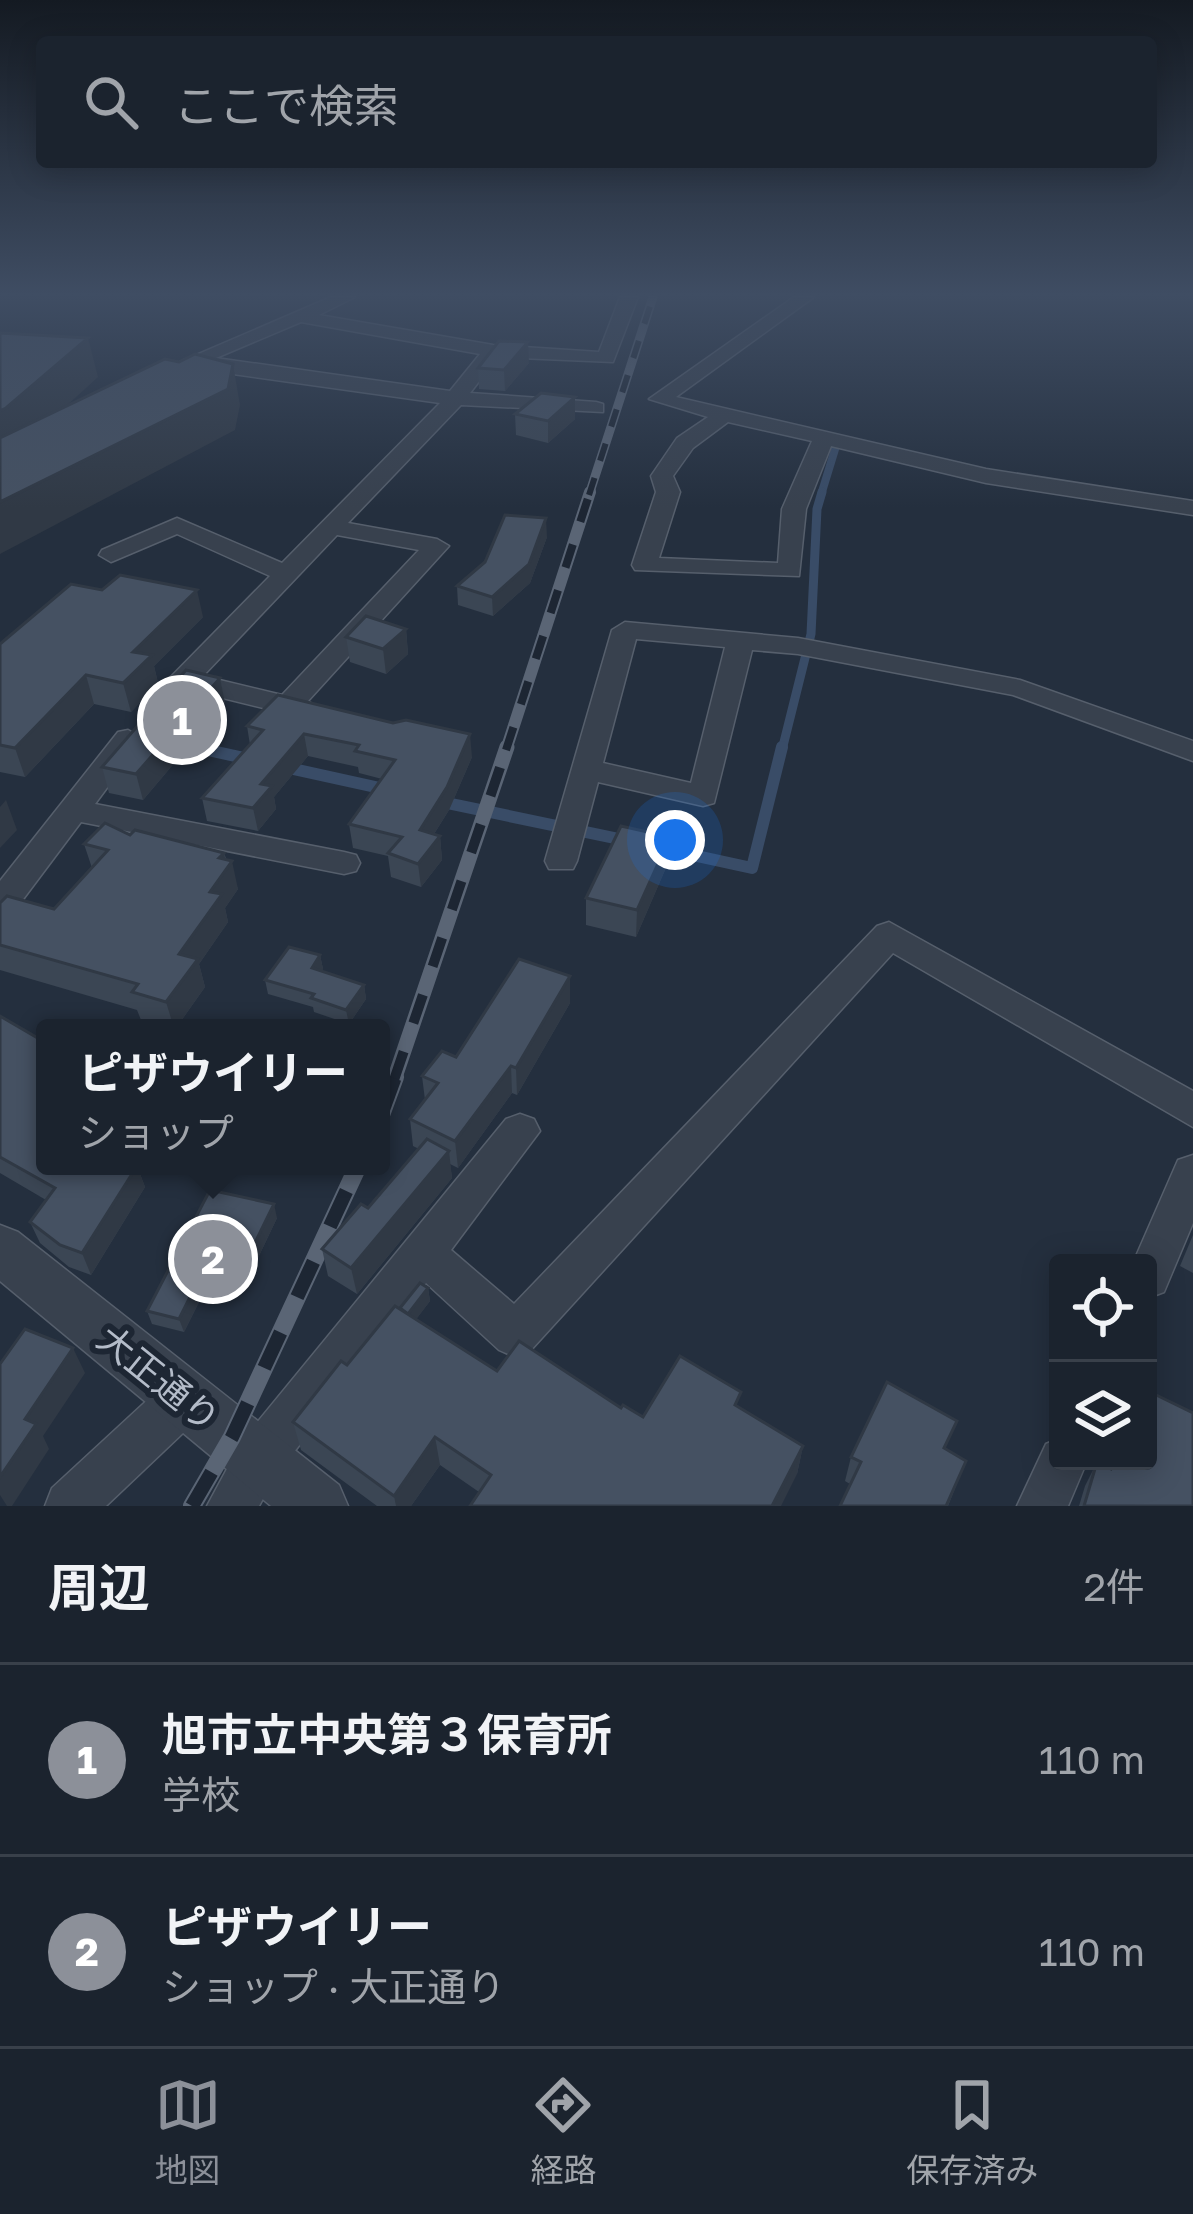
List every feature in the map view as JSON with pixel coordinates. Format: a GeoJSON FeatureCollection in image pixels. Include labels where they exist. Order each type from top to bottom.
{"type":"FeatureCollection","features":[{"type":"Feature","properties":{"kind":"street"},"geometry":{"type":"LineString","coordinates":[[171,372],[180,367]]}},
{"type":"Feature","properties":{"kind":"street"},"geometry":{"type":"LineString","coordinates":[[232,367],[454,401],[596,408]]}},
{"type":"Feature","properties":{"kind":"street"},"geometry":{"type":"LineString","coordinates":[[0,905],[137,728],[454,401],[480,367]]}},
{"type":"Feature","properties":{"kind":"street"},"geometry":{"type":"LineString","coordinates":[[704,367],[659,399],[986,476],[1193,508]]}},
{"type":"Feature","properties":{"kind":"street"},"geometry":{"type":"LineString","coordinates":[[724,415],[685,443],[662,476],[668,492],[644,565],[790,571],[794,509],[824,438]]}},
{"type":"Feature","properties":{"kind":"street"},"geometry":{"type":"LineString","coordinates":[[111,555],[177,526],[286,574]]}},
{"type":"Feature","properties":{"kind":"street"},"geometry":{"type":"LineString","coordinates":[[289,705],[437,546],[332,527]]}},
{"type":"Feature","properties":{"kind":"street"},"geometry":{"type":"LineString","coordinates":[[561,861],[625,630],[798,646],[1020,688],[1193,752]]}},
{"type":"Feature","properties":{"kind":"street"},"geometry":{"type":"LineString","coordinates":[[589,770],[703,796],[740,642]]}},
{"type":"Feature","properties":{"kind":"street"},"geometry":{"type":"LineString","coordinates":[[184,680],[332,716]]}},
{"type":"Feature","properties":{"kind":"street"},"geometry":{"type":"LineString","coordinates":[[73,810],[344,863]]}},
{"type":"Feature","properties":{"kind":"street"},"geometry":{"type":"LineString","coordinates":[[423,1252],[515,1335],[889,935],[1193,1111]]}},
{"type":"Feature","properties":{"kind":"street"},"geometry":{"type":"LineString","coordinates":[[246,1482],[520,1131]]}},
{"type":"Feature","properties":{"kind":"street"},"geometry":{"type":"LineString","coordinates":[[1157,1257],[1193,1173]]}},
{"type":"Feature","properties":{"kind":"street","name":"大正通り"},"geometry":{"type":"LineString","coordinates":[[0,1249],[185,1398],[246,1482],[318,1506]]}},
{"type":"Feature","properties":{"kind":"street"},"geometry":{"type":"LineString","coordinates":[[70,1506],[185,1398]]}},
{"type":"Feature","properties":{"kind":"street"},"geometry":{"type":"LineString","coordinates":[[1042,1506],[1059,1470]]}},
{"type":"Feature","properties":{"kind":"building"},"geometry":{"type":"Polygon","coordinates":[[[0,367],[54,367],[6,408],[0,411],[0,367]]]}},
{"type":"Feature","properties":{"kind":"building"},"geometry":{"type":"Polygon","coordinates":[[[148,367],[232,367],[228,389],[0,502],[0,438],[148,367]]]}},
{"type":"Feature","properties":{"kind":"building"},"geometry":{"type":"Polygon","coordinates":[[[541,393],[575,397],[548,421],[515,414],[541,393]]]}},
{"type":"Feature","properties":{"kind":"building"},"geometry":{"type":"Polygon","coordinates":[[[505,515],[546,518],[529,564],[492,597],[457,586],[485,562],[505,515]]]}},
{"type":"Feature","properties":{"kind":"building"},"geometry":{"type":"Polygon","coordinates":[[[120,575],[197,590],[133,652],[152,655],[123,683],[86,675],[15,748],[0,745],[0,644],[71,584],[102,590],[120,575]]]}},
{"type":"Feature","properties":{"kind":"building"},"geometry":{"type":"Polygon","coordinates":[[[366,616],[406,629],[383,649],[346,637],[366,616]]]}},
{"type":"Feature","properties":{"kind":"building"},"geometry":{"type":"Polygon","coordinates":[[[186,670],[220,678],[136,774],[102,767],[186,670]]]}},
{"type":"Feature","properties":{"kind":"building"},"geometry":{"type":"Polygon","coordinates":[[[278,695],[393,723],[406,720],[470,734],[447,787],[420,830],[440,836],[418,864],[388,853],[402,837],[349,824],[395,760],[355,751],[359,745],[304,734],[261,784],[272,786],[253,808],[202,798],[263,730],[247,726],[278,695]]]}},
{"type":"Feature","properties":{"kind":"building"},"geometry":{"type":"Polygon","coordinates":[[[105,823],[130,835],[135,830],[224,853],[219,858],[232,861],[210,892],[222,894],[179,954],[198,959],[166,1002],[132,992],[138,984],[0,945],[0,903],[7,896],[54,909],[108,850],[84,844],[105,823]]]}},
{"type":"Feature","properties":{"kind":"building"},"geometry":{"type":"Polygon","coordinates":[[[621,826],[670,837],[637,910],[586,898],[621,826]]]}},
{"type":"Feature","properties":{"kind":"building"},"geometry":{"type":"Polygon","coordinates":[[[289,947],[320,955],[312,968],[364,985],[346,1010],[311,998],[314,994],[265,980],[289,947]]]}},
{"type":"Feature","properties":{"kind":"building"},"geometry":{"type":"Polygon","coordinates":[[[519,959],[570,976],[516,1068],[511,1066],[455,1141],[410,1119],[438,1083],[422,1076],[442,1051],[456,1057],[519,959]]]}},
{"type":"Feature","properties":{"kind":"building"},"geometry":{"type":"Polygon","coordinates":[[[0,1016],[36,1037],[36,1175],[131,1175],[82,1253],[60,1245],[30,1222],[55,1188],[0,1157],[0,1016]]]}},
{"type":"Feature","properties":{"kind":"building"},"geometry":{"type":"Polygon","coordinates":[[[427,1139],[449,1151],[351,1268],[322,1249],[361,1204],[368,1208],[427,1139]]]}},
{"type":"Feature","properties":{"kind":"building"},"geometry":{"type":"Polygon","coordinates":[[[210,1190],[274,1204],[243,1267],[209,1259],[179,1319],[147,1311],[210,1190]]]}},
{"type":"Feature","properties":{"kind":"building"},"geometry":{"type":"Polygon","coordinates":[[[420,1283],[428,1288],[408,1314],[400,1308],[420,1283]]]}},
{"type":"Feature","properties":{"kind":"building"},"geometry":{"type":"Polygon","coordinates":[[[395,1306],[497,1371],[519,1341],[621,1408],[643,1417],[680,1356],[741,1392],[735,1405],[803,1446],[772,1506],[470,1506],[491,1475],[435,1437],[394,1496],[293,1422],[341,1361],[347,1365],[395,1306]]]}},
{"type":"Feature","properties":{"kind":"building"},"geometry":{"type":"Polygon","coordinates":[[[25,1329],[73,1348],[25,1419],[36,1424],[0,1477],[0,1364],[25,1329]]]}},
{"type":"Feature","properties":{"kind":"building"},"geometry":{"type":"Polygon","coordinates":[[[887,1382],[957,1421],[944,1448],[966,1461],[946,1506],[840,1506],[861,1462],[851,1457],[887,1382]]]}},
{"type":"Feature","properties":{"kind":"building"},"geometry":{"type":"Polygon","coordinates":[[[1157,1395],[1193,1413],[1193,1506],[1084,1506],[1095,1470],[1157,1470],[1157,1395]]]}},
{"type":"Feature","properties":{"kind":"waterway"},"geometry":{"type":"LineString","coordinates":[[821,495],[836,446]]}},
{"type":"Feature","properties":{"kind":"waterway"},"geometry":{"type":"LineString","coordinates":[[782,750],[811,634],[817,509],[822,492]]}},
{"type":"Feature","properties":{"kind":"waterway"},"geometry":{"type":"LineString","coordinates":[[179,744],[203,749]]}},
{"type":"Feature","properties":{"kind":"waterway"},"geometry":{"type":"LineString","coordinates":[[194,747],[203,749]]}},
{"type":"Feature","properties":{"kind":"waterway"},"geometry":{"type":"LineString","coordinates":[[660,848],[752,868],[782,747]]}},
{"type":"Feature","properties":{"kind":"waterway"},"geometry":{"type":"LineString","coordinates":[[203,749],[208,750]]}},
{"type":"Feature","properties":{"kind":"waterway"},"geometry":{"type":"LineString","coordinates":[[203,749],[249,759]]}},
{"type":"Feature","properties":{"kind":"waterway"},"geometry":{"type":"LineString","coordinates":[[284,767],[389,790]]}},
{"type":"Feature","properties":{"kind":"waterway"},"geometry":{"type":"LineString","coordinates":[[442,802],[624,840]]}},
{"type":"Feature","properties":{"kind":"railway"},"geometry":{"type":"LineString","coordinates":[[589,495],[630,367]]}},
{"type":"Feature","properties":{"kind":"railway"},"geometry":{"type":"LineString","coordinates":[[506,749],[590,492]]}},
{"type":"Feature","properties":{"kind":"railway"},"geometry":{"type":"LineString","coordinates":[[394,1080],[506,749]]}},
{"type":"Feature","properties":{"kind":"railway"},"geometry":{"type":"LineString","coordinates":[[390,1091],[395,1077]]}},
{"type":"Feature","properties":{"kind":"railway"},"geometry":{"type":"LineString","coordinates":[[192,1506],[232,1437],[354,1175]]}},
{"type":"Feature","properties":{"kind":"place","name":"旭市立中央第３保育所"},"geometry":{"type":"Point","coordinates":[182,720]}},
{"type":"Feature","properties":{"kind":"place","name":"ピザウイリー"},"geometry":{"type":"Point","coordinates":[213,1259]}}]}
